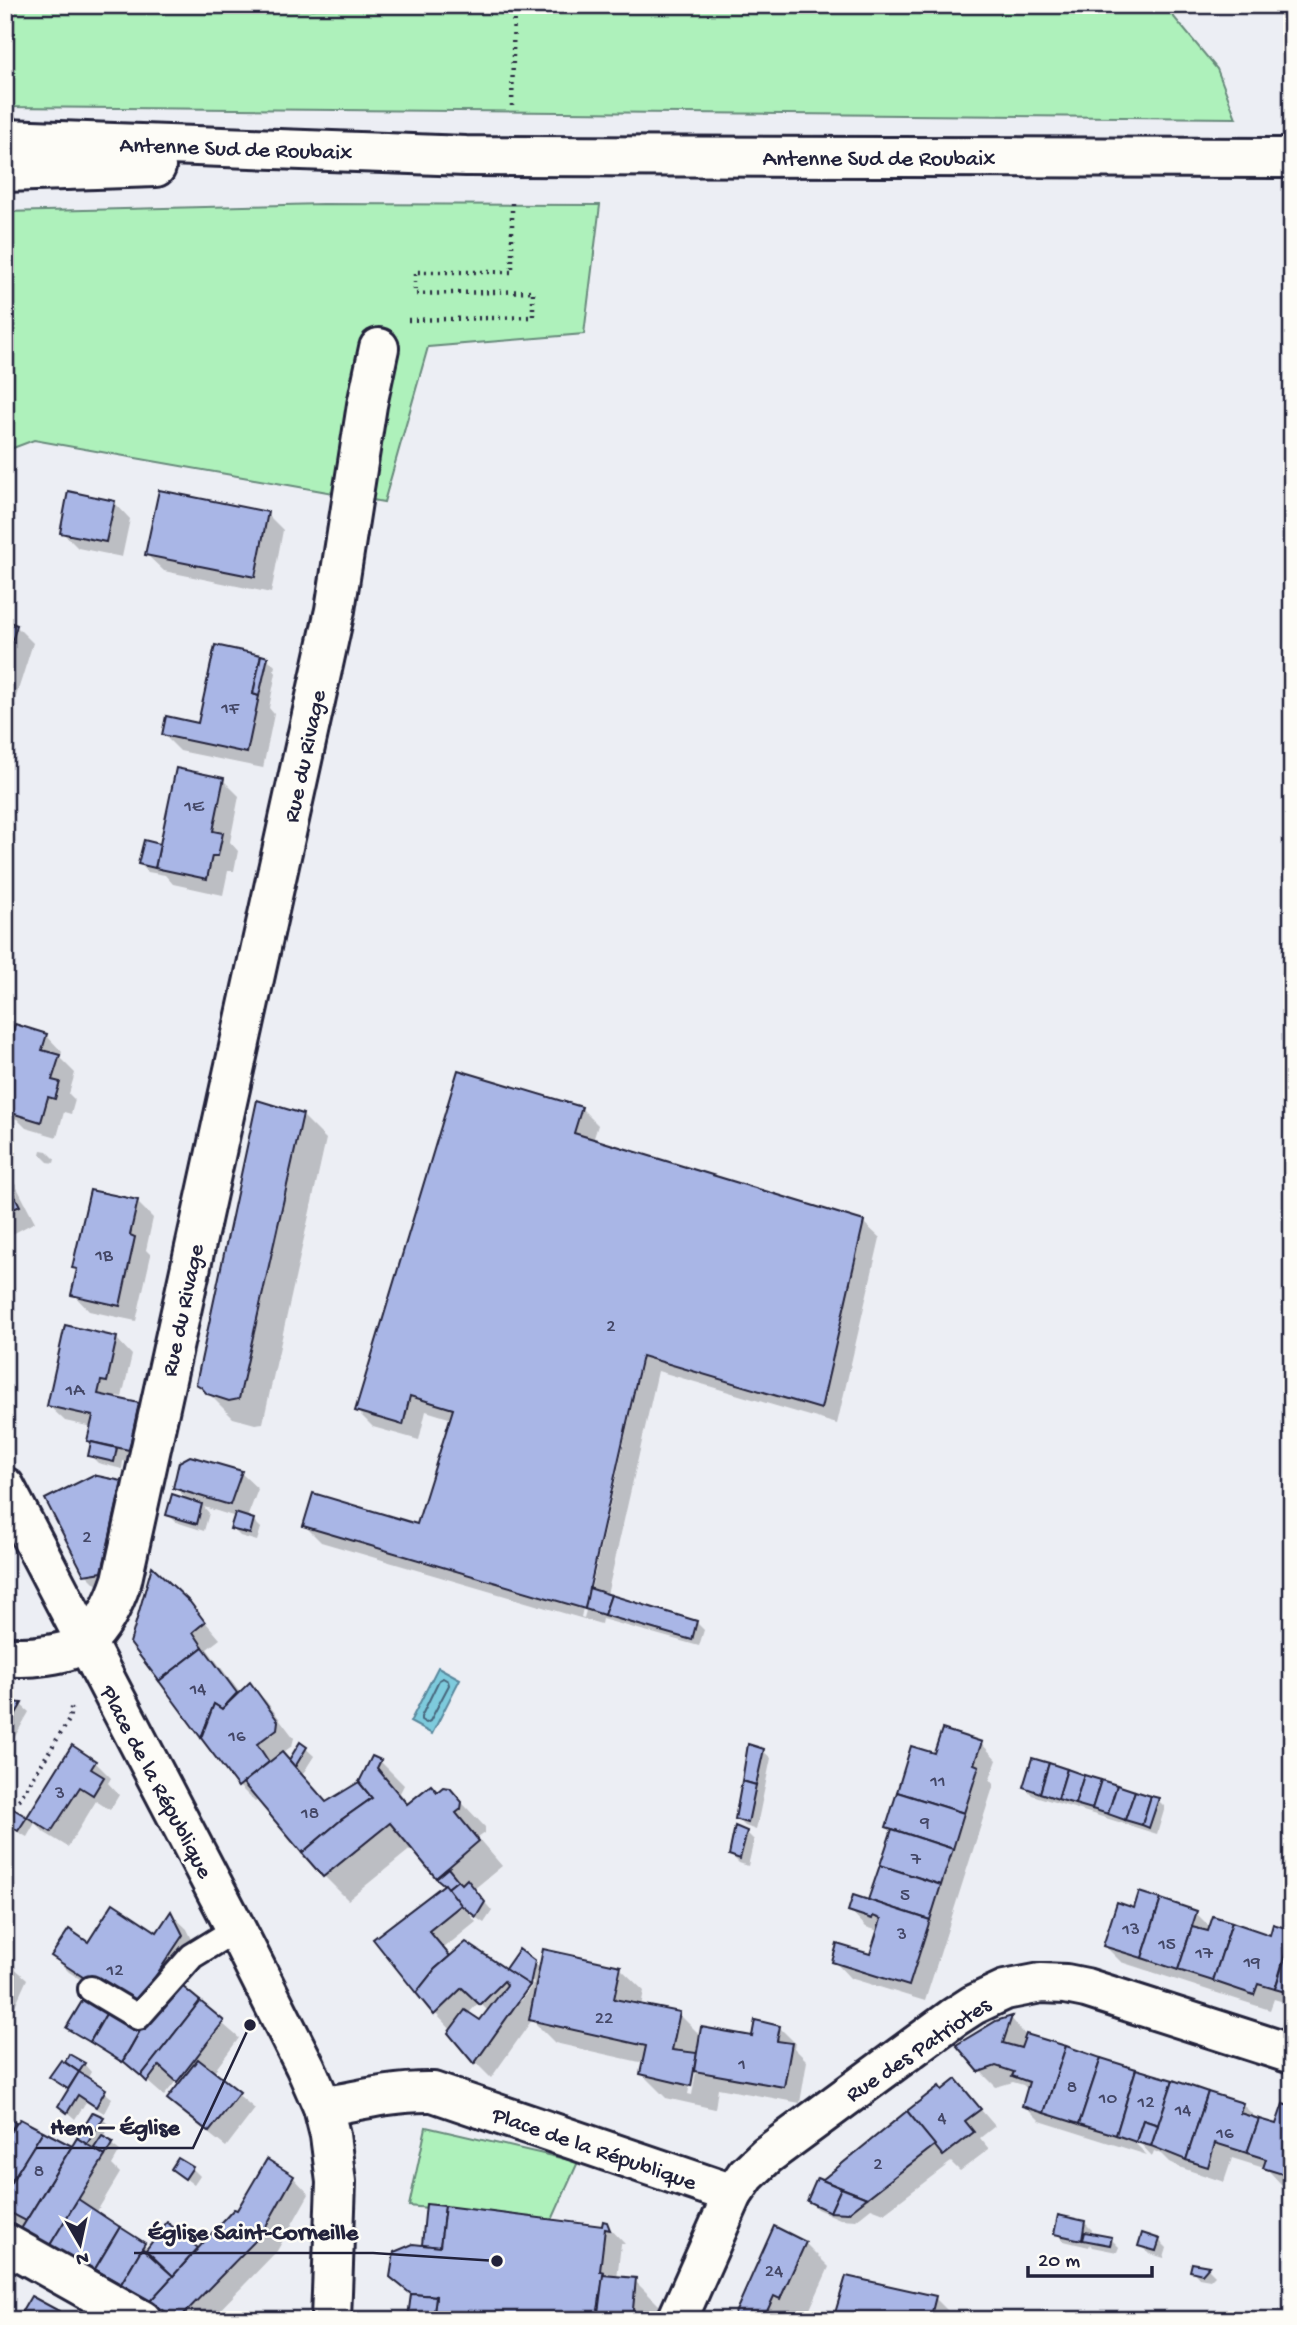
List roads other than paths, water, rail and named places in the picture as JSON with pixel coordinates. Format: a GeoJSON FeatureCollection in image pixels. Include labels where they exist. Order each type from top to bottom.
{"type":"FeatureCollection","features":[{"type":"Feature","properties":{"kind":"main road","name":"Antenne Sud de Roubaix"},"geometry":{"type":"LineString","coordinates":[[5,139],[466,156],[1292,158]]}},
{"type":"Feature","properties":{"kind":"main road","name":"Antenne Sud de Roubaix"},"geometry":{"type":"LineString","coordinates":[[5,172],[466,156]]}},
{"type":"Feature","properties":{"kind":"main road","name":"Rue du Rivage"},"geometry":{"type":"LineString","coordinates":[[85,1643],[114,1602],[125,1566],[335,610],[367,405],[379,348]]}},
{"type":"Feature","properties":{"kind":"main road","name":"Place de la République"},"geometry":{"type":"LineString","coordinates":[[5,1487],[236,1929],[323,2107],[330,2135],[336,2182],[331,2320]]}},
{"type":"Feature","properties":{"kind":"main road"},"geometry":{"type":"LineString","coordinates":[[5,1656],[26,1658],[57,1653],[85,1643]]}},
{"type":"Feature","properties":{"kind":"main road","name":"Rue des Patriotes"},"geometry":{"type":"LineString","coordinates":[[733,2194],[746,2175],[766,2155],[953,2018],[1005,1990],[1041,1983],[1086,1987],[1292,2054]]}},
{"type":"Feature","properties":{"kind":"main road","name":"Place de la République"},"geometry":{"type":"LineString","coordinates":[[323,2107],[412,2091],[433,2092],[733,2194]]}},
{"type":"Feature","properties":{"kind":"main road"},"geometry":{"type":"LineString","coordinates":[[677,2320],[733,2194]]}},
{"type":"Feature","properties":{"kind":"main road"},"geometry":{"type":"LineString","coordinates":[[5,2243],[142,2320]]}},
{"type":"Feature","properties":{"kind":"lane"},"geometry":{"type":"LineString","coordinates":[[91,1989],[138,2017],[192,1956],[236,1929]]}},
{"type":"Feature","properties":{"kind":"water"},"geometry":{"type":"Polygon","coordinates":[[[438,1667],[460,1679],[432,1734],[410,1722],[438,1667]]]}},
{"type":"Feature","properties":{"kind":"place","name":"Hem – Église"},"geometry":{"type":"Point","coordinates":[250,2025]}},
{"type":"Feature","properties":{"kind":"place","name":"Église Saint-Corneille"},"geometry":{"type":"Point","coordinates":[497,2261]}}]}
